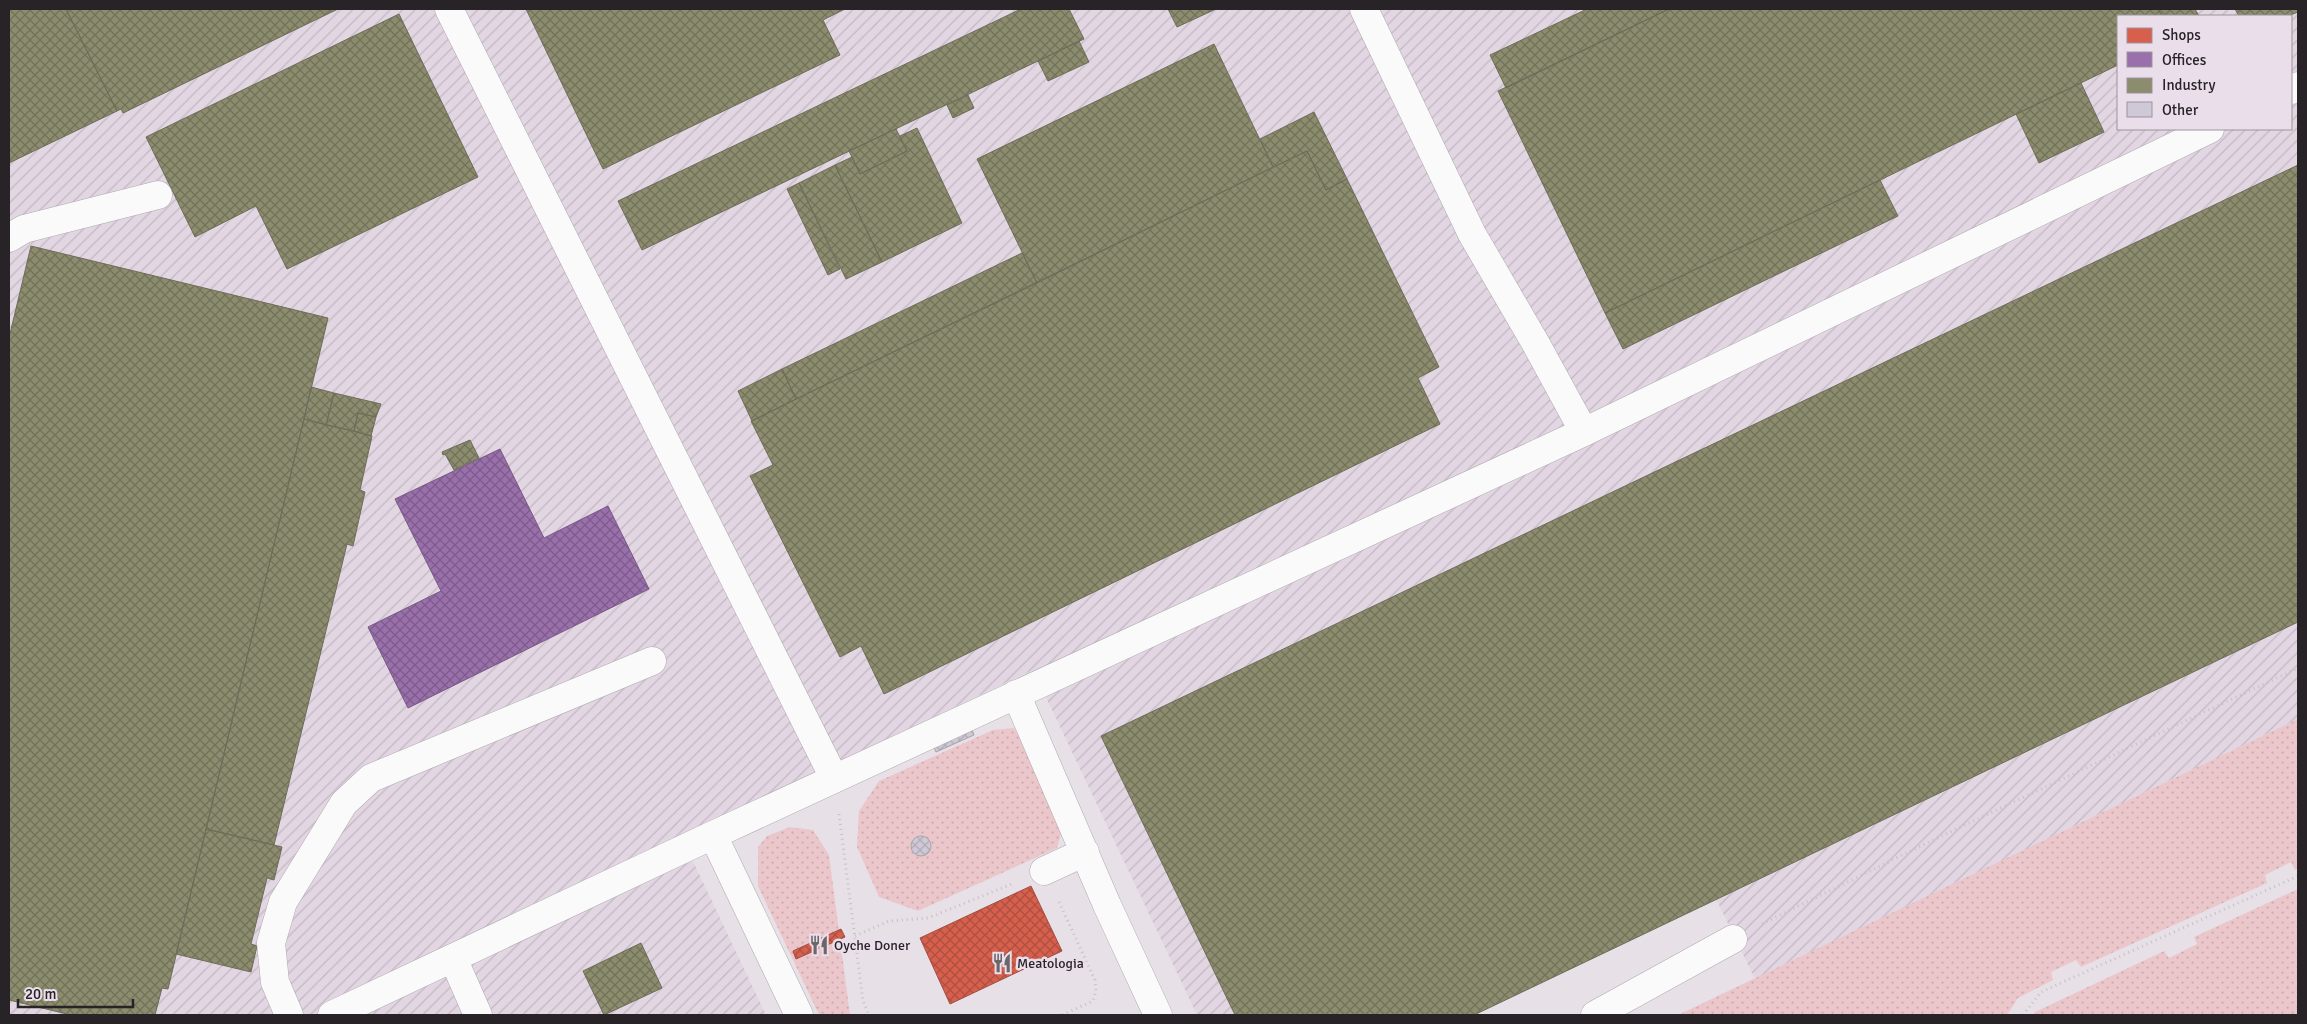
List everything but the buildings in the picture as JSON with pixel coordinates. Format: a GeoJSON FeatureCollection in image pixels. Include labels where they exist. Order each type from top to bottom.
{"type":"FeatureCollection","features":[{"type":"Feature","properties":{"kind":"lane"},"geometry":{"type":"LineString","coordinates":[[448,9],[834,778]]}},
{"type":"Feature","properties":{"kind":"lane"},"geometry":{"type":"LineString","coordinates":[[1364,9],[1472,234],[1536,344],[1584,432]]}},
{"type":"Feature","properties":{"kind":"lane"},"geometry":{"type":"LineString","coordinates":[[332,1015],[713,834],[1584,432],[2208,130]]}},
{"type":"Feature","properties":{"kind":"lane"},"geometry":{"type":"LineString","coordinates":[[9,238],[24,229],[158,195]]}},
{"type":"Feature","properties":{"kind":"lane"},"geometry":{"type":"LineString","coordinates":[[289,1015],[275,982],[271,943],[282,902],[344,803],[371,778],[652,661]]}},
{"type":"Feature","properties":{"kind":"lane"},"geometry":{"type":"LineString","coordinates":[[1016,694],[1158,1015]]}},
{"type":"Feature","properties":{"kind":"lane"},"geometry":{"type":"LineString","coordinates":[[713,834],[799,1015]]}},
{"type":"Feature","properties":{"kind":"lane"},"geometry":{"type":"LineString","coordinates":[[1044,871],[1085,852]]}},
{"type":"Feature","properties":{"kind":"lane"},"geometry":{"type":"LineString","coordinates":[[1595,1015],[1733,939]]}},
{"type":"Feature","properties":{"kind":"lane"},"geometry":{"type":"LineString","coordinates":[[453,958],[478,1015]]}},
{"type":"Feature","properties":{"kind":"path"},"geometry":{"type":"LineString","coordinates":[[1733,939],[1931,841],[2298,668]]}},
{"type":"Feature","properties":{"kind":"path"},"geometry":{"type":"LineString","coordinates":[[834,778],[863,1001],[869,1015]]}},
{"type":"Feature","properties":{"kind":"path"},"geometry":{"type":"LineString","coordinates":[[855,936],[889,922],[928,918],[1044,871],[1095,986],[1093,1002],[1062,1015]]}},
{"type":"Feature","properties":{"kind":"path"},"geometry":{"type":"LineString","coordinates":[[2022,1015],[2041,992],[2298,876]]}},
{"type":"Feature","properties":{"kind":"shaded area"},"geometry":{"type":"Polygon","coordinates":[[[9,9],[2298,9],[2298,719],[1755,979],[1716,899],[1474,1015],[1197,1015],[1033,670],[681,836],[766,1015],[9,1015],[9,9]]]}},
{"type":"Feature","properties":{"kind":"shaded area"},"geometry":{"type":"Polygon","coordinates":[[[2298,719],[2298,868],[2295,870],[2291,862],[2265,875],[2267,883],[2081,967],[2076,960],[2051,972],[2053,980],[2018,998],[2007,1015],[1678,1015],[2298,719]]]}},
{"type":"Feature","properties":{"kind":"shaded area"},"geometry":{"type":"Polygon","coordinates":[[[1014,728],[1064,823],[1057,848],[918,911],[879,897],[857,847],[859,811],[879,781],[993,730],[1014,728]]]}},
{"type":"Feature","properties":{"kind":"shaded area"},"geometry":{"type":"Polygon","coordinates":[[[790,827],[813,830],[829,855],[850,1015],[819,1015],[758,886],[758,847],[767,836],[790,827]]]}},
{"type":"Feature","properties":{"kind":"shaded area"},"geometry":{"type":"Polygon","coordinates":[[[2298,889],[2298,1015],[2033,1015],[2035,1012],[2164,951],[2169,958],[2197,944],[2194,937],[2298,889]]]}},
{"type":"Feature","properties":{"kind":"place","name":"Oyche Doner"},"geometry":{"type":"Point","coordinates":[819,945]}},
{"type":"Feature","properties":{"kind":"place","name":"Meatologia"},"geometry":{"type":"Point","coordinates":[1002,963]}}]}
